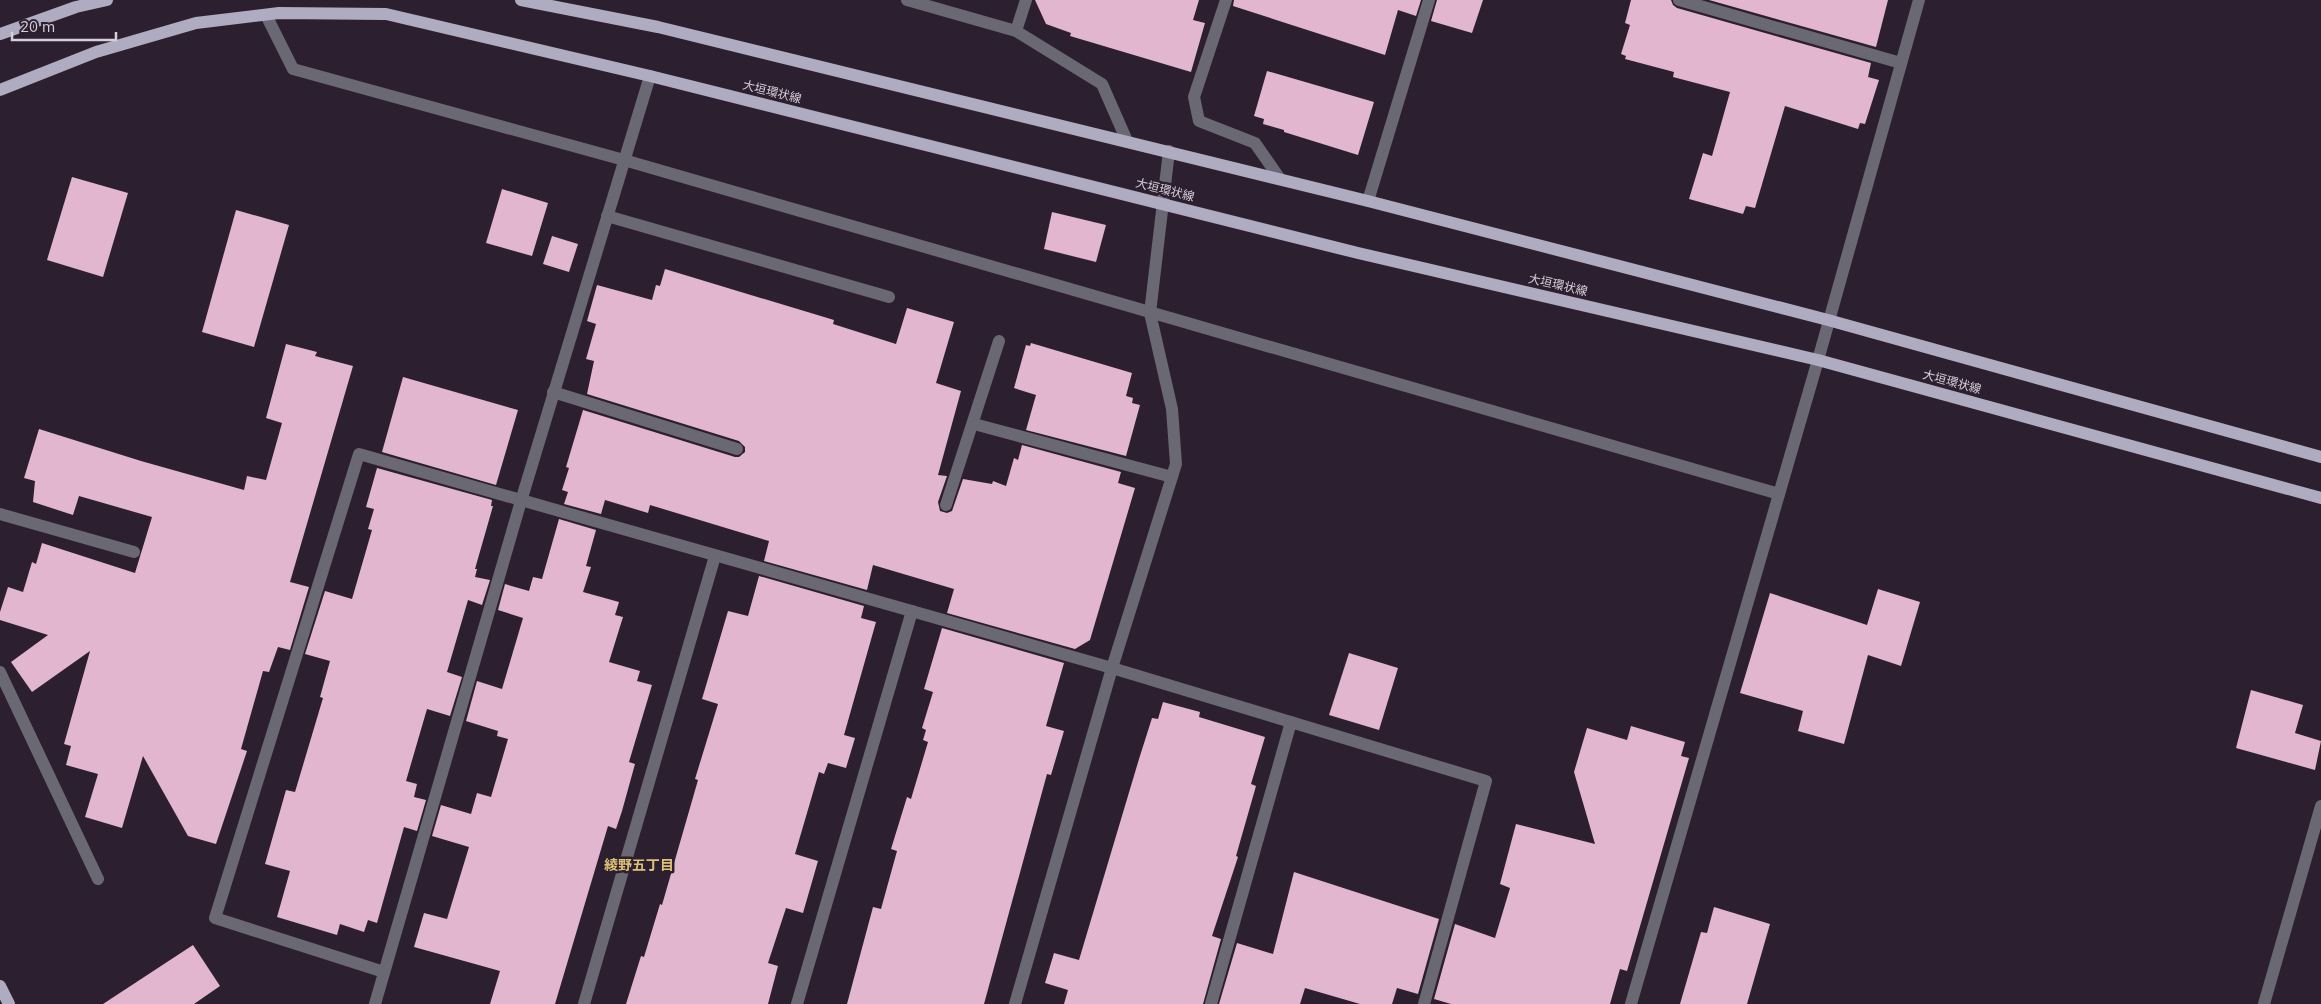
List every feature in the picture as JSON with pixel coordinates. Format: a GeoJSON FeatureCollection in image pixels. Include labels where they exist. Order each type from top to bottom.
{"type":"FeatureCollection","features":[{"type":"Feature","properties":{"kind":"main road"},"geometry":{"type":"LineString","coordinates":[[0,34],[76,7],[107,0]]}},
{"type":"Feature","properties":{"kind":"main road"},"geometry":{"type":"LineString","coordinates":[[521,0],[658,27],[1368,201],[1828,320],[2321,457]]}},
{"type":"Feature","properties":{"kind":"main road","name":"大垣環状線"},"geometry":{"type":"LineString","coordinates":[[0,90],[96,52],[196,22],[266,15],[386,14],[650,76],[1358,253],[1818,360],[2321,498]]}},
{"type":"Feature","properties":{"kind":"main road"},"geometry":{"type":"LineString","coordinates":[[0,986],[9,1004]]}},
{"type":"Feature","properties":{"kind":"street"},"geometry":{"type":"LineString","coordinates":[[907,0],[1016,31],[1102,84],[1127,141]]}},
{"type":"Feature","properties":{"kind":"street"},"geometry":{"type":"LineString","coordinates":[[1016,31],[1026,0]]}},
{"type":"Feature","properties":{"kind":"street"},"geometry":{"type":"LineString","coordinates":[[1226,0],[1194,97],[1199,121],[1255,143],[1280,179]]}},
{"type":"Feature","properties":{"kind":"street"},"geometry":{"type":"LineString","coordinates":[[1368,201],[1429,0]]}},
{"type":"Feature","properties":{"kind":"street"},"geometry":{"type":"LineString","coordinates":[[1679,0],[1901,64]]}},
{"type":"Feature","properties":{"kind":"street"},"geometry":{"type":"LineString","coordinates":[[1631,1004],[1818,360],[1919,0]]}},
{"type":"Feature","properties":{"kind":"street"},"geometry":{"type":"LineString","coordinates":[[266,15],[293,69],[624,160],[1779,494]]}},
{"type":"Feature","properties":{"kind":"street"},"geometry":{"type":"LineString","coordinates":[[375,1004],[521,501],[650,76]]}},
{"type":"Feature","properties":{"kind":"street"},"geometry":{"type":"LineString","coordinates":[[1015,1004],[1112,668],[1176,464],[1172,409],[1150,313],[1169,152]]}},
{"type":"Feature","properties":{"kind":"street"},"geometry":{"type":"LineString","coordinates":[[607,216],[889,297]]}},
{"type":"Feature","properties":{"kind":"street"},"geometry":{"type":"LineString","coordinates":[[946,505],[1000,341]]}},
{"type":"Feature","properties":{"kind":"street"},"geometry":{"type":"LineString","coordinates":[[554,392],[737,449]]}},
{"type":"Feature","properties":{"kind":"street"},"geometry":{"type":"LineString","coordinates":[[974,424],[1172,477]]}},
{"type":"Feature","properties":{"kind":"street"},"geometry":{"type":"LineString","coordinates":[[384,972],[215,918],[359,454],[1112,668],[1486,781],[1424,1004]]}},
{"type":"Feature","properties":{"kind":"street"},"geometry":{"type":"LineString","coordinates":[[0,514],[134,552]]}},
{"type":"Feature","properties":{"kind":"street"},"geometry":{"type":"LineString","coordinates":[[584,1004],[715,556]]}},
{"type":"Feature","properties":{"kind":"street"},"geometry":{"type":"LineString","coordinates":[[797,1004],[912,611]]}},
{"type":"Feature","properties":{"kind":"street"},"geometry":{"type":"LineString","coordinates":[[0,672],[98,879]]}},
{"type":"Feature","properties":{"kind":"street"},"geometry":{"type":"LineString","coordinates":[[1211,1004],[1291,722]]}},
{"type":"Feature","properties":{"kind":"street"},"geometry":{"type":"LineString","coordinates":[[2264,1004],[2321,806]]}},
{"type":"Feature","properties":{"kind":"building"},"geometry":{"type":"Polygon","coordinates":[[[1035,0],[1199,0],[1193,20],[1205,23],[1191,72],[1070,36],[1071,33],[1046,24],[1035,0]]]}},
{"type":"Feature","properties":{"kind":"building"},"geometry":{"type":"Polygon","coordinates":[[[1234,0],[1421,0],[1416,16],[1398,10],[1385,55],[1233,6],[1234,0]]]}},
{"type":"Feature","properties":{"kind":"building"},"geometry":{"type":"Polygon","coordinates":[[[1437,0],[1483,0],[1472,33],[1431,21],[1437,0]]]}},
{"type":"Feature","properties":{"kind":"building"},"geometry":{"type":"Polygon","coordinates":[[[1631,0],[1671,0],[1677,8],[1871,63],[1868,77],[1879,80],[1865,124],[1860,123],[1858,129],[1785,106],[1755,208],[1746,206],[1743,214],[1689,199],[1703,153],[1712,156],[1730,92],[1673,77],[1674,72],[1625,59],[1626,56],[1621,54],[1630,25],[1625,23],[1631,0]]]}},
{"type":"Feature","properties":{"kind":"building"},"geometry":{"type":"Polygon","coordinates":[[[1709,0],[1888,0],[1876,47],[1709,0]]]}},
{"type":"Feature","properties":{"kind":"building"},"geometry":{"type":"Polygon","coordinates":[[[1267,71],[1374,102],[1358,155],[1284,132],[1284,130],[1263,124],[1264,119],[1254,116],[1267,71]]]}},
{"type":"Feature","properties":{"kind":"building"},"geometry":{"type":"Polygon","coordinates":[[[72,177],[128,193],[103,277],[47,260],[72,177]]]}},
{"type":"Feature","properties":{"kind":"building"},"geometry":{"type":"Polygon","coordinates":[[[502,189],[548,203],[532,256],[486,243],[502,189]]]}},
{"type":"Feature","properties":{"kind":"building"},"geometry":{"type":"Polygon","coordinates":[[[236,210],[289,225],[254,347],[202,332],[236,210]]]}},
{"type":"Feature","properties":{"kind":"building"},"geometry":{"type":"Polygon","coordinates":[[[1052,212],[1106,225],[1096,262],[1044,249],[1052,212]]]}},
{"type":"Feature","properties":{"kind":"building"},"geometry":{"type":"Polygon","coordinates":[[[552,236],[578,244],[569,272],[543,264],[552,236]]]}},
{"type":"Feature","properties":{"kind":"building"},"geometry":{"type":"Polygon","coordinates":[[[665,269],[834,320],[833,324],[896,344],[907,308],[954,322],[936,383],[961,391],[938,475],[947,476],[938,502],[940,511],[947,513],[952,511],[963,479],[992,484],[993,481],[1006,486],[1014,458],[1018,460],[1022,445],[1121,472],[1118,483],[1135,488],[1090,640],[1075,649],[947,613],[954,589],[873,565],[867,590],[764,561],[769,541],[650,505],[648,513],[605,500],[601,514],[564,504],[568,492],[562,490],[569,468],[566,467],[583,410],[735,457],[739,457],[745,452],[745,447],[739,441],[587,394],[594,361],[586,359],[596,324],[587,321],[597,285],[652,300],[656,285],[660,286],[665,269]]]}},
{"type":"Feature","properties":{"kind":"building"},"geometry":{"type":"Polygon","coordinates":[[[1031,343],[1132,373],[1126,396],[1133,398],[1132,403],[1140,405],[1126,456],[1026,430],[1036,395],[1014,388],[1026,345],[1030,346],[1031,343]]]}},
{"type":"Feature","properties":{"kind":"building"},"geometry":{"type":"Polygon","coordinates":[[[286,344],[317,352],[315,356],[353,366],[290,582],[309,587],[290,650],[278,647],[269,672],[263,671],[241,749],[247,751],[216,844],[188,836],[143,756],[122,828],[85,817],[98,774],[66,765],[71,746],[64,744],[90,651],[32,692],[11,662],[48,635],[0,620],[0,612],[8,587],[23,592],[32,562],[36,564],[42,543],[135,573],[152,517],[79,496],[73,515],[33,502],[35,481],[24,478],[39,429],[141,461],[244,490],[247,476],[266,480],[282,423],[266,418],[286,344]]]}},
{"type":"Feature","properties":{"kind":"building"},"geometry":{"type":"Polygon","coordinates":[[[403,377],[518,410],[496,485],[382,452],[403,377]]]}},
{"type":"Feature","properties":{"kind":"building"},"geometry":{"type":"Polygon","coordinates":[[[377,468],[492,500],[491,506],[493,506],[475,569],[477,569],[475,577],[490,580],[482,605],[468,600],[447,672],[462,677],[450,716],[427,709],[406,781],[417,784],[414,797],[426,800],[417,831],[404,827],[377,923],[368,920],[364,932],[340,924],[337,935],[277,917],[290,871],[265,864],[286,790],[295,792],[323,698],[320,697],[330,661],[305,654],[325,591],[352,599],[372,530],[368,529],[374,509],[366,507],[377,468]]]}},
{"type":"Feature","properties":{"kind":"building"},"geometry":{"type":"Polygon","coordinates":[[[559,519],[596,530],[586,566],[591,567],[583,592],[619,602],[615,615],[623,617],[609,662],[640,671],[637,681],[652,685],[629,762],[635,764],[622,811],[616,829],[608,826],[555,1004],[490,1004],[500,971],[414,947],[424,913],[447,919],[469,847],[432,836],[441,805],[471,814],[477,793],[491,797],[508,739],[497,736],[498,731],[466,721],[477,681],[502,689],[523,618],[498,610],[505,584],[529,591],[533,577],[542,579],[559,519]]]}},
{"type":"Feature","properties":{"kind":"building"},"geometry":{"type":"Polygon","coordinates":[[[759,576],[864,606],[861,618],[876,622],[844,735],[855,738],[846,768],[828,763],[824,774],[819,772],[795,854],[818,861],[803,913],[786,908],[768,963],[778,966],[768,1004],[626,1004],[641,956],[644,957],[660,904],[662,905],[698,780],[695,779],[718,704],[702,699],[728,611],[748,616],[759,576]]]}},
{"type":"Feature","properties":{"kind":"building"},"geometry":{"type":"Polygon","coordinates":[[[1878,589],[1920,602],[1901,666],[1868,655],[1844,744],[1798,731],[1803,711],[1740,693],[1770,593],[1867,625],[1878,589]]]}},
{"type":"Feature","properties":{"kind":"building"},"geometry":{"type":"Polygon","coordinates":[[[942,628],[1064,663],[1046,726],[1064,731],[1051,775],[1047,774],[984,1004],[847,1004],[873,907],[881,909],[897,851],[891,849],[907,797],[911,799],[928,742],[923,740],[926,730],[922,728],[933,692],[924,689],[942,628]]]}},
{"type":"Feature","properties":{"kind":"building"},"geometry":{"type":"Polygon","coordinates":[[[1349,653],[1398,668],[1379,730],[1329,715],[1349,653]]]}},
{"type":"Feature","properties":{"kind":"building"},"geometry":{"type":"Polygon","coordinates":[[[2251,690],[2303,705],[2295,733],[2321,741],[2315,770],[2236,748],[2251,690]]]}},
{"type":"Feature","properties":{"kind":"building"},"geometry":{"type":"Polygon","coordinates":[[[1163,702],[1200,712],[1199,717],[1265,737],[1251,784],[1256,786],[1236,856],[1238,857],[1212,936],[1221,939],[1203,1004],[1064,1004],[1068,990],[1045,983],[1054,953],[1079,960],[1152,718],[1158,719],[1163,702]]]}},
{"type":"Feature","properties":{"kind":"building"},"geometry":{"type":"Polygon","coordinates":[[[1631,726],[1685,742],[1681,756],[1689,758],[1627,971],[1620,969],[1610,1004],[1451,1004],[1434,999],[1455,924],[1495,938],[1510,888],[1500,884],[1516,824],[1595,844],[1574,772],[1587,728],[1627,740],[1631,726]]]}},
{"type":"Feature","properties":{"kind":"building"},"geometry":{"type":"Polygon","coordinates":[[[1294,872],[1439,919],[1418,994],[1397,988],[1392,1004],[1360,1004],[1305,988],[1300,1004],[1219,1004],[1237,943],[1273,954],[1294,872]]]}},
{"type":"Feature","properties":{"kind":"building"},"geometry":{"type":"Polygon","coordinates":[[[1714,907],[1770,924],[1747,1004],[1680,1004],[1701,932],[1707,933],[1714,907]]]}},
{"type":"Feature","properties":{"kind":"building"},"geometry":{"type":"Polygon","coordinates":[[[193,945],[220,986],[194,1004],[103,1004],[193,945]]]}},
{"type":"Feature","properties":{"kind":"district","name":"綾野五丁目"},"geometry":{"type":"Point","coordinates":[639,865]}}]}
